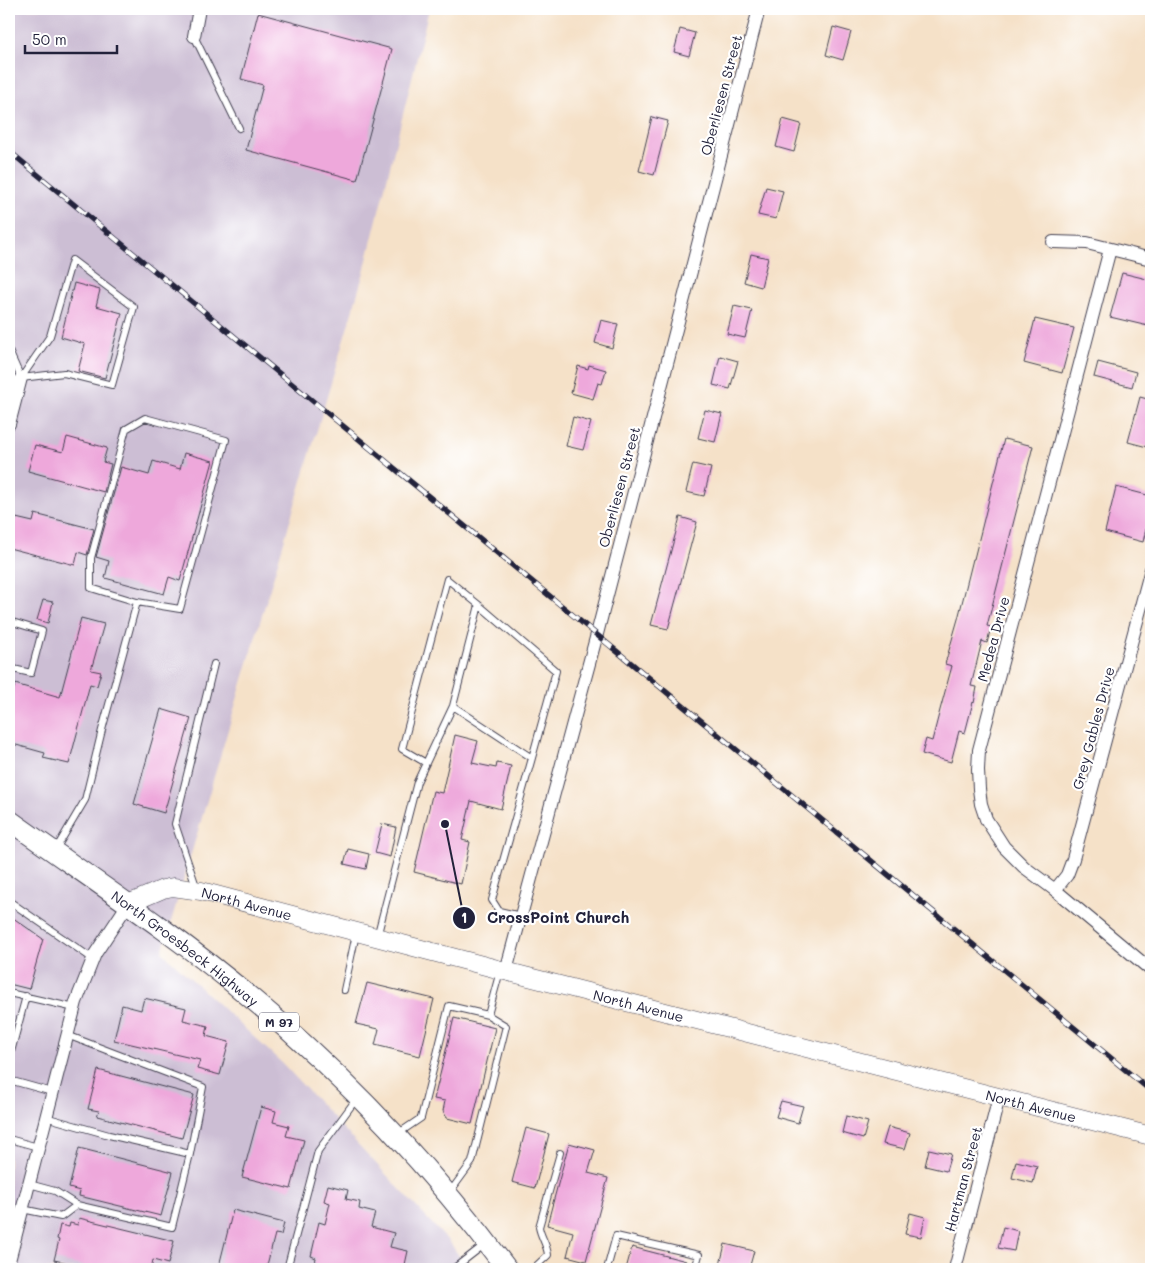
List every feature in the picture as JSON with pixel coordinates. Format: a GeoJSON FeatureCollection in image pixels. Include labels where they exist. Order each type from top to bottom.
{"type":"FeatureCollection","features":[{"type":"Feature","properties":{"kind":"main road","name":"North Groesbeck Highway"},"geometry":{"type":"LineString","coordinates":[[9,820],[204,960],[250,996],[290,1032],[396,1135],[448,1195],[507,1269]]}},
{"type":"Feature","properties":{"kind":"main road","name":"North Avenue"},"geometry":{"type":"LineString","coordinates":[[128,904],[172,887],[198,890],[503,971],[1151,1136]]}},
{"type":"Feature","properties":{"kind":"street"},"geometry":{"type":"LineString","coordinates":[[194,36],[199,9]]}},
{"type":"Feature","properties":{"kind":"street","name":"Oberliesen Street"},"geometry":{"type":"LineString","coordinates":[[503,971],[521,916],[597,634],[759,9]]}},
{"type":"Feature","properties":{"kind":"street"},"geometry":{"type":"LineString","coordinates":[[1053,242],[1088,243],[1151,259]]}},
{"type":"Feature","properties":{"kind":"street","name":"Medea Drive"},"geometry":{"type":"LineString","coordinates":[[1110,249],[979,750],[979,789],[986,819],[1004,848],[1024,867],[1055,890],[1151,970]]}},
{"type":"Feature","properties":{"kind":"street"},"geometry":{"type":"LineString","coordinates":[[9,424],[21,378]]}},
{"type":"Feature","properties":{"kind":"street","name":"Grey Gables Drive"},"geometry":{"type":"LineString","coordinates":[[1055,890],[1067,875],[1073,859],[1151,569]]}},
{"type":"Feature","properties":{"kind":"street"},"geometry":{"type":"LineString","coordinates":[[9,1263],[12,1230],[22,1209],[75,1008],[93,959],[128,904]]}},
{"type":"Feature","properties":{"kind":"street","name":"Hartman Street"},"geometry":{"type":"LineString","coordinates":[[955,1269],[999,1096]]}},
{"type":"Feature","properties":{"kind":"lane"},"geometry":{"type":"LineString","coordinates":[[194,36],[239,128]]}},
{"type":"Feature","properties":{"kind":"lane"},"geometry":{"type":"LineString","coordinates":[[72,260],[134,307],[112,385],[64,372],[21,378],[50,336],[72,260]]}},
{"type":"Feature","properties":{"kind":"lane"},"geometry":{"type":"LineString","coordinates":[[9,351],[21,378]]}},
{"type":"Feature","properties":{"kind":"lane"},"geometry":{"type":"LineString","coordinates":[[145,418],[226,440],[180,609],[137,602],[91,588],[92,558],[126,428],[145,418]]}},
{"type":"Feature","properties":{"kind":"lane"},"geometry":{"type":"LineString","coordinates":[[426,763],[402,749],[447,579],[556,671],[492,900],[499,911],[521,916]]}},
{"type":"Feature","properties":{"kind":"lane"},"geometry":{"type":"LineString","coordinates":[[54,852],[85,800],[137,602]]}},
{"type":"Feature","properties":{"kind":"lane"},"geometry":{"type":"LineString","coordinates":[[377,938],[417,782],[453,706],[479,605]]}},
{"type":"Feature","properties":{"kind":"lane"},"geometry":{"type":"LineString","coordinates":[[9,620],[42,631],[31,673],[9,668]]}},
{"type":"Feature","properties":{"kind":"lane"},"geometry":{"type":"LineString","coordinates":[[198,890],[175,824],[214,664]]}},
{"type":"Feature","properties":{"kind":"lane"},"geometry":{"type":"LineString","coordinates":[[453,706],[532,758]]}},
{"type":"Feature","properties":{"kind":"lane"},"geometry":{"type":"LineString","coordinates":[[9,901],[93,959]]}},
{"type":"Feature","properties":{"kind":"lane"},"geometry":{"type":"LineString","coordinates":[[344,990],[357,932]]}},
{"type":"Feature","properties":{"kind":"lane"},"geometry":{"type":"LineString","coordinates":[[488,1015],[503,971]]}},
{"type":"Feature","properties":{"kind":"lane"},"geometry":{"type":"LineString","coordinates":[[9,993],[75,1008]]}},
{"type":"Feature","properties":{"kind":"lane"},"geometry":{"type":"LineString","coordinates":[[11,1052],[26,996]]}},
{"type":"Feature","properties":{"kind":"lane"},"geometry":{"type":"LineString","coordinates":[[396,1135],[421,1118],[449,1006],[488,1015],[506,1026],[472,1162],[448,1195]]}},
{"type":"Feature","properties":{"kind":"lane"},"geometry":{"type":"LineString","coordinates":[[28,1184],[55,1191],[77,1205],[172,1228],[204,1087],[67,1035]]}},
{"type":"Feature","properties":{"kind":"lane"},"geometry":{"type":"LineString","coordinates":[[9,1080],[52,1092]]}},
{"type":"Feature","properties":{"kind":"lane"},"geometry":{"type":"LineString","coordinates":[[287,1269],[318,1151],[358,1096]]}},
{"type":"Feature","properties":{"kind":"lane"},"geometry":{"type":"LineString","coordinates":[[46,1117],[109,1135],[190,1154]]}},
{"type":"Feature","properties":{"kind":"lane"},"geometry":{"type":"LineString","coordinates":[[9,1139],[38,1147]]}},
{"type":"Feature","properties":{"kind":"lane"},"geometry":{"type":"LineString","coordinates":[[534,1269],[548,1255],[547,1246],[541,1236],[540,1227],[560,1153]]}},
{"type":"Feature","properties":{"kind":"lane"},"geometry":{"type":"LineString","coordinates":[[22,1209],[61,1217],[77,1205]]}},
{"type":"Feature","properties":{"kind":"lane"},"geometry":{"type":"LineString","coordinates":[[607,1269],[616,1236],[698,1256],[695,1269]]}},
{"type":"Feature","properties":{"kind":"lane"},"geometry":{"type":"LineString","coordinates":[[454,1269],[486,1242]]}},
{"type":"Feature","properties":{"kind":"lane"},"geometry":{"type":"LineString","coordinates":[[9,1263],[26,1269]]}},
{"type":"Feature","properties":{"kind":"shaded area"},"geometry":{"type":"Polygon","coordinates":[[[9,9],[429,9],[364,272],[162,952],[282,1063],[451,1244],[468,1269],[9,1269],[9,9]]]}},
{"type":"Feature","properties":{"kind":"building"},"geometry":{"type":"Polygon","coordinates":[[[258,13],[392,49],[357,180],[246,150],[263,85],[241,79],[258,13]]]}},
{"type":"Feature","properties":{"kind":"building"},"geometry":{"type":"Polygon","coordinates":[[[833,27],[851,32],[843,60],[826,55],[833,27]]]}},
{"type":"Feature","properties":{"kind":"building"},"geometry":{"type":"Polygon","coordinates":[[[680,29],[695,33],[689,56],[674,52],[680,29]]]}},
{"type":"Feature","properties":{"kind":"building"},"geometry":{"type":"Polygon","coordinates":[[[652,117],[668,121],[654,175],[639,171],[652,117]]]}},
{"type":"Feature","properties":{"kind":"building"},"geometry":{"type":"Polygon","coordinates":[[[783,119],[801,124],[794,152],[776,147],[783,119]]]}},
{"type":"Feature","properties":{"kind":"building"},"geometry":{"type":"Polygon","coordinates":[[[766,187],[783,191],[776,219],[758,215],[766,187]]]}},
{"type":"Feature","properties":{"kind":"building"},"geometry":{"type":"Polygon","coordinates":[[[751,254],[768,258],[761,287],[744,282],[751,254]]]}},
{"type":"Feature","properties":{"kind":"building"},"geometry":{"type":"Polygon","coordinates":[[[1122,273],[1151,280],[1151,314],[1148,326],[1110,317],[1122,273]]]}},
{"type":"Feature","properties":{"kind":"building"},"geometry":{"type":"Polygon","coordinates":[[[74,283],[100,290],[96,306],[122,313],[105,378],[78,371],[85,344],[61,337],[74,283]]]}},
{"type":"Feature","properties":{"kind":"building"},"geometry":{"type":"Polygon","coordinates":[[[734,306],[752,310],[745,338],[727,334],[734,306]]]}},
{"type":"Feature","properties":{"kind":"building"},"geometry":{"type":"Polygon","coordinates":[[[1035,319],[1074,328],[1062,373],[1024,363],[1035,319]]]}},
{"type":"Feature","properties":{"kind":"building"},"geometry":{"type":"Polygon","coordinates":[[[601,320],[618,324],[612,348],[595,343],[601,320]]]}},
{"type":"Feature","properties":{"kind":"building"},"geometry":{"type":"Polygon","coordinates":[[[720,356],[738,361],[730,389],[713,385],[720,356]]]}},
{"type":"Feature","properties":{"kind":"building"},"geometry":{"type":"Polygon","coordinates":[[[1098,362],[1136,372],[1132,387],[1094,377],[1098,362]]]}},
{"type":"Feature","properties":{"kind":"building"},"geometry":{"type":"Polygon","coordinates":[[[589,365],[606,370],[602,384],[598,383],[593,399],[571,393],[578,366],[588,369],[589,365]]]}},
{"type":"Feature","properties":{"kind":"building"},"geometry":{"type":"Polygon","coordinates":[[[1140,397],[1151,400],[1151,448],[1128,442],[1140,397]]]}},
{"type":"Feature","properties":{"kind":"building"},"geometry":{"type":"Polygon","coordinates":[[[705,410],[722,414],[715,442],[698,438],[705,410]]]}},
{"type":"Feature","properties":{"kind":"building"},"geometry":{"type":"Polygon","coordinates":[[[573,417],[591,422],[583,450],[566,446],[573,417]]]}},
{"type":"Feature","properties":{"kind":"building"},"geometry":{"type":"Polygon","coordinates":[[[67,437],[107,448],[103,462],[111,464],[104,492],[28,471],[35,445],[63,452],[67,437]]]}},
{"type":"Feature","properties":{"kind":"building"},"geometry":{"type":"Polygon","coordinates":[[[1004,439],[1033,446],[987,626],[991,627],[987,643],[982,641],[971,686],[977,687],[974,703],[965,733],[959,731],[951,762],[922,754],[926,739],[932,741],[952,666],[945,664],[1004,439]]]}},
{"type":"Feature","properties":{"kind":"building"},"geometry":{"type":"Polygon","coordinates":[[[184,453],[213,461],[180,581],[169,577],[164,594],[105,578],[109,561],[96,557],[121,467],[149,475],[153,461],[180,469],[184,453]]]}},
{"type":"Feature","properties":{"kind":"building"},"geometry":{"type":"Polygon","coordinates":[[[693,464],[711,468],[704,496],[686,492],[693,464]]]}},
{"type":"Feature","properties":{"kind":"building"},"geometry":{"type":"Polygon","coordinates":[[[1116,487],[1151,496],[1151,508],[1143,542],[1105,532],[1116,487]]]}},
{"type":"Feature","properties":{"kind":"building"},"geometry":{"type":"Polygon","coordinates":[[[35,514],[94,529],[87,555],[78,552],[75,565],[9,548],[16,518],[33,522],[35,514]]]}},
{"type":"Feature","properties":{"kind":"building"},"geometry":{"type":"Polygon","coordinates":[[[680,517],[697,522],[668,629],[651,625],[680,517]]]}},
{"type":"Feature","properties":{"kind":"building"},"geometry":{"type":"Polygon","coordinates":[[[43,600],[53,602],[48,623],[37,620],[43,600]]]}},
{"type":"Feature","properties":{"kind":"building"},"geometry":{"type":"Polygon","coordinates":[[[81,618],[104,624],[91,670],[101,672],[97,686],[90,684],[69,764],[43,758],[45,753],[9,743],[9,705],[15,684],[60,697],[81,618]]]}},
{"type":"Feature","properties":{"kind":"building"},"geometry":{"type":"Polygon","coordinates":[[[161,709],[191,718],[164,813],[134,804],[161,709]]]}},
{"type":"Feature","properties":{"kind":"building"},"geometry":{"type":"Polygon","coordinates":[[[455,735],[478,741],[472,763],[496,768],[497,763],[511,766],[501,809],[471,801],[462,840],[470,842],[461,884],[414,872],[433,791],[442,793],[455,735]]]}},
{"type":"Feature","properties":{"kind":"building"},"geometry":{"type":"Polygon","coordinates":[[[382,824],[396,827],[390,857],[375,853],[382,824]]]}},
{"type":"Feature","properties":{"kind":"building"},"geometry":{"type":"Polygon","coordinates":[[[348,849],[369,854],[366,869],[344,864],[348,849]]]}},
{"type":"Feature","properties":{"kind":"building"},"geometry":{"type":"Polygon","coordinates":[[[9,915],[43,939],[29,989],[9,984],[9,915]]]}},
{"type":"Feature","properties":{"kind":"building"},"geometry":{"type":"Polygon","coordinates":[[[367,983],[434,999],[420,1056],[375,1045],[379,1029],[356,1024],[367,983]]]}},
{"type":"Feature","properties":{"kind":"building"},"geometry":{"type":"Polygon","coordinates":[[[144,998],[186,1008],[183,1020],[208,1026],[206,1036],[229,1042],[220,1075],[197,1069],[200,1060],[114,1040],[122,1005],[141,1010],[144,998]]]}},
{"type":"Feature","properties":{"kind":"building"},"geometry":{"type":"Polygon","coordinates":[[[454,1018],[495,1028],[472,1124],[447,1118],[443,1111],[445,1101],[434,1099],[454,1018]]]}},
{"type":"Feature","properties":{"kind":"building"},"geometry":{"type":"Polygon","coordinates":[[[98,1070],[194,1095],[182,1138],[97,1116],[99,1111],[88,1109],[98,1070]]]}},
{"type":"Feature","properties":{"kind":"building"},"geometry":{"type":"Polygon","coordinates":[[[781,1101],[803,1106],[798,1123],[776,1117],[781,1101]]]}},
{"type":"Feature","properties":{"kind":"building"},"geometry":{"type":"Polygon","coordinates":[[[261,1107],[276,1111],[273,1122],[289,1126],[286,1136],[304,1140],[291,1189],[242,1177],[261,1107]]]}},
{"type":"Feature","properties":{"kind":"building"},"geometry":{"type":"Polygon","coordinates":[[[846,1116],[868,1122],[863,1139],[842,1133],[846,1116]]]}},
{"type":"Feature","properties":{"kind":"building"},"geometry":{"type":"Polygon","coordinates":[[[888,1127],[910,1133],[905,1149],[883,1144],[888,1127]]]}},
{"type":"Feature","properties":{"kind":"building"},"geometry":{"type":"Polygon","coordinates":[[[526,1128],[549,1134],[535,1188],[512,1182],[526,1128]]]}},
{"type":"Feature","properties":{"kind":"building"},"geometry":{"type":"Polygon","coordinates":[[[569,1143],[595,1150],[588,1173],[608,1178],[586,1261],[567,1256],[573,1232],[547,1225],[569,1143]]]}},
{"type":"Feature","properties":{"kind":"building"},"geometry":{"type":"Polygon","coordinates":[[[79,1148],[173,1172],[161,1216],[79,1196],[80,1191],[69,1188],[79,1148]]]}},
{"type":"Feature","properties":{"kind":"building"},"geometry":{"type":"Polygon","coordinates":[[[929,1149],[951,1154],[946,1171],[925,1166],[929,1149]]]}},
{"type":"Feature","properties":{"kind":"building"},"geometry":{"type":"Polygon","coordinates":[[[1016,1161],[1037,1166],[1033,1183],[1012,1178],[1016,1161]]]}},
{"type":"Feature","properties":{"kind":"building"},"geometry":{"type":"Polygon","coordinates":[[[328,1185],[348,1190],[346,1199],[360,1202],[359,1209],[375,1213],[371,1227],[394,1233],[390,1247],[408,1251],[404,1269],[313,1269],[316,1258],[311,1256],[319,1222],[325,1224],[330,1203],[324,1201],[328,1185]]]}},
{"type":"Feature","properties":{"kind":"building"},"geometry":{"type":"Polygon","coordinates":[[[233,1210],[284,1223],[281,1235],[275,1234],[266,1269],[233,1269],[219,1266],[233,1210]]]}},
{"type":"Feature","properties":{"kind":"building"},"geometry":{"type":"Polygon","coordinates":[[[910,1213],[925,1217],[921,1237],[905,1234],[910,1213]]]}},
{"type":"Feature","properties":{"kind":"building"},"geometry":{"type":"Polygon","coordinates":[[[79,1218],[174,1241],[168,1264],[153,1260],[151,1269],[97,1269],[54,1260],[59,1240],[57,1239],[60,1225],[69,1227],[70,1223],[78,1225],[79,1218]]]}},
{"type":"Feature","properties":{"kind":"building"},"geometry":{"type":"Polygon","coordinates":[[[1003,1227],[1018,1231],[1014,1251],[998,1248],[1003,1227]]]}},
{"type":"Feature","properties":{"kind":"building"},"geometry":{"type":"Polygon","coordinates":[[[725,1244],[754,1251],[749,1269],[719,1269],[725,1244]]]}},
{"type":"Feature","properties":{"kind":"building"},"geometry":{"type":"Polygon","coordinates":[[[632,1247],[686,1261],[684,1269],[626,1269],[632,1247]]]}},
{"type":"Feature","properties":{"kind":"railway"},"geometry":{"type":"LineString","coordinates":[[9,151],[1151,1091]]}},
{"type":"Feature","properties":{"kind":"place","name":"CrossPoint Church"},"geometry":{"type":"Point","coordinates":[445,824]}}]}
